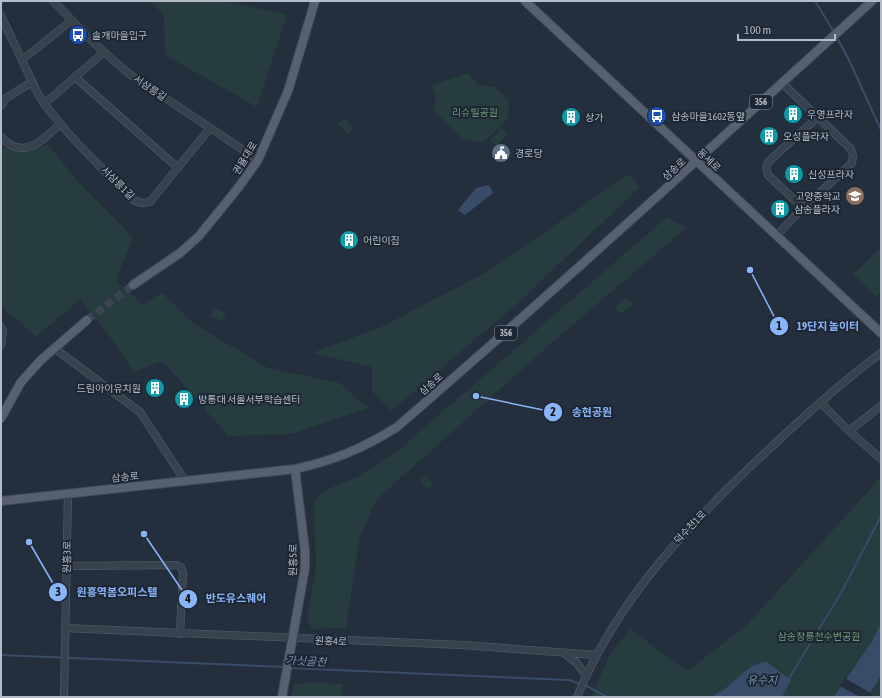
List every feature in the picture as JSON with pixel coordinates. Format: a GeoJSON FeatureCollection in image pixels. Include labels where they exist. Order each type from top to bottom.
{"type":"FeatureCollection","features":[{"type":"Feature","properties":{"kind":"main road","name":"권율대로"},"geometry":{"type":"LineString","coordinates":[[132,285],[180,253],[199,236],[224,207],[258,160],[288,90],[315,1]]}},
{"type":"Feature","properties":{"kind":"main road","name":"동세로"},"geometry":{"type":"LineString","coordinates":[[525,1],[881,333]]}},
{"type":"Feature","properties":{"kind":"main road","name":"삼송로"},"geometry":{"type":"LineString","coordinates":[[1,501],[295,469],[327,462],[349,454],[397,427],[534,308],[872,1]]}},
{"type":"Feature","properties":{"kind":"main road"},"geometry":{"type":"LineString","coordinates":[[2,415],[22,382],[54,348],[87,320]]}},
{"type":"Feature","properties":{"kind":"main road","name":"원흥5로"},"geometry":{"type":"LineString","coordinates":[[282,697],[305,568],[305,550],[295,469]]}},
{"type":"Feature","properties":{"kind":"street","name":"서삼릉길"},"geometry":{"type":"LineString","coordinates":[[53,1],[104,52],[128,73],[258,160]]}},
{"type":"Feature","properties":{"kind":"street","name":"서삼릉1길"},"geometry":{"type":"LineString","coordinates":[[1,16],[44,104],[60,124],[133,200],[141,203],[150,202],[210,128]]}},
{"type":"Feature","properties":{"kind":"street"},"geometry":{"type":"LineString","coordinates":[[22,60],[72,20]]}},
{"type":"Feature","properties":{"kind":"street"},"geometry":{"type":"LineString","coordinates":[[44,104],[104,52]]}},
{"type":"Feature","properties":{"kind":"street"},"geometry":{"type":"LineString","coordinates":[[75,76],[178,168]]}},
{"type":"Feature","properties":{"kind":"street"},"geometry":{"type":"LineString","coordinates":[[1,106],[6,98],[32,82]]}},
{"type":"Feature","properties":{"kind":"street"},"geometry":{"type":"LineString","coordinates":[[776,236],[803,208],[852,163],[853,156],[851,149],[782,83]]}},
{"type":"Feature","properties":{"kind":"street"},"geometry":{"type":"LineString","coordinates":[[803,208],[768,175],[766,167],[769,161],[818,117]]}},
{"type":"Feature","properties":{"kind":"street"},"geometry":{"type":"LineString","coordinates":[[1,137],[12,147],[24,148],[40,143],[60,124]]}},
{"type":"Feature","properties":{"kind":"street"},"geometry":{"type":"LineString","coordinates":[[1,327],[3,331],[1,345]]}},
{"type":"Feature","properties":{"kind":"street"},"geometry":{"type":"LineString","coordinates":[[54,348],[140,412],[185,481]]}},
{"type":"Feature","properties":{"kind":"street","name":"덕수천1로"},"geometry":{"type":"LineString","coordinates":[[577,697],[585,673],[629,601],[673,546],[723,492],[844,380],[881,353]]}},
{"type":"Feature","properties":{"kind":"street"},"geometry":{"type":"LineString","coordinates":[[820,402],[849,431],[881,459]]}},
{"type":"Feature","properties":{"kind":"street"},"geometry":{"type":"LineString","coordinates":[[849,431],[881,406]]}},
{"type":"Feature","properties":{"kind":"street","name":"원흥3로"},"geometry":{"type":"LineString","coordinates":[[64,697],[68,494]]}},
{"type":"Feature","properties":{"kind":"street"},"geometry":{"type":"LineString","coordinates":[[67,566],[176,564],[181,568],[183,573],[180,634]]}},
{"type":"Feature","properties":{"kind":"street","name":"원흥4로"},"geometry":{"type":"LineString","coordinates":[[65,628],[462,646],[597,655]]}},
{"type":"Feature","properties":{"kind":"street"},"geometry":{"type":"LineString","coordinates":[[564,653],[585,673]]}},
{"type":"Feature","properties":{"kind":"green space"},"geometry":{"type":"Polygon","coordinates":[[[151,1],[226,1],[287,15],[257,107],[165,55],[164,16],[151,1]]]}},
{"type":"Feature","properties":{"kind":"green space","name":"리슈빌공원"},"geometry":{"type":"Polygon","coordinates":[[[468,73],[478,85],[494,87],[509,101],[508,118],[483,143],[464,140],[434,110],[436,95],[432,85],[468,73]]]}},
{"type":"Feature","properties":{"kind":"green space"},"geometry":{"type":"Polygon","coordinates":[[[343,118],[354,128],[349,134],[338,124],[343,118]]]}},
{"type":"Feature","properties":{"kind":"green space"},"geometry":{"type":"Polygon","coordinates":[[[501,128],[507,134],[497,146],[490,141],[501,128]]]}},
{"type":"Feature","properties":{"kind":"green space"},"geometry":{"type":"Polygon","coordinates":[[[48,145],[76,179],[133,238],[118,274],[117,282],[143,304],[162,293],[194,324],[268,368],[340,383],[368,408],[292,434],[228,436],[173,372],[161,361],[134,372],[104,328],[80,299],[36,337],[1,306],[1,149],[6,147],[18,152],[48,145]]]}},
{"type":"Feature","properties":{"kind":"green space"},"geometry":{"type":"Polygon","coordinates":[[[629,174],[640,187],[518,303],[391,411],[372,391],[372,367],[312,353],[379,328],[485,273],[629,174]]]}},
{"type":"Feature","properties":{"kind":"green space"},"geometry":{"type":"Polygon","coordinates":[[[667,217],[686,228],[556,339],[376,500],[359,540],[346,628],[312,629],[307,619],[316,567],[314,502],[323,491],[357,477],[395,453],[667,217]]]}},
{"type":"Feature","properties":{"kind":"green space"},"geometry":{"type":"Polygon","coordinates":[[[881,248],[881,292],[876,296],[853,274],[881,248]]]}},
{"type":"Feature","properties":{"kind":"green space"},"geometry":{"type":"Polygon","coordinates":[[[626,297],[633,305],[621,314],[614,307],[626,297]]]}},
{"type":"Feature","properties":{"kind":"green space"},"geometry":{"type":"Polygon","coordinates":[[[214,308],[226,313],[222,321],[210,316],[214,308]]]}},
{"type":"Feature","properties":{"kind":"green space"},"geometry":{"type":"Polygon","coordinates":[[[426,475],[434,485],[427,489],[420,480],[426,475]]]}},
{"type":"Feature","properties":{"kind":"green space","name":"삼송창릉천수변공원"},"geometry":{"type":"Polygon","coordinates":[[[881,477],[881,697],[591,697],[609,656],[630,629],[687,671],[746,626],[881,477]]]}},
{"type":"Feature","properties":{"kind":"green space"},"geometry":{"type":"Polygon","coordinates":[[[313,682],[343,684],[340,697],[291,697],[294,684],[313,682]]]}},
{"type":"Feature","properties":{"kind":"water"},"geometry":{"type":"Polygon","coordinates":[[[489,185],[493,193],[465,215],[458,210],[476,188],[489,185]]]}},
{"type":"Feature","properties":{"kind":"water"},"geometry":{"type":"Polygon","coordinates":[[[881,623],[881,675],[868,697],[834,697],[872,641],[881,623]]]}},
{"type":"Feature","properties":{"kind":"water","name":"유수지"},"geometry":{"type":"Polygon","coordinates":[[[767,662],[791,680],[782,697],[711,697],[726,688],[751,667],[767,662]]]}},
{"type":"Feature","properties":{"kind":"pier"},"geometry":{"type":"Polygon","coordinates":[[[845,678],[872,694],[870,697],[860,697],[840,686],[845,678]]]}},
{"type":"Feature","properties":{"kind":"waterway"},"geometry":{"type":"LineString","coordinates":[[815,1],[834,32]]}},
{"type":"Feature","properties":{"kind":"waterway"},"geometry":{"type":"LineString","coordinates":[[836,36],[849,60],[881,130]]}},
{"type":"Feature","properties":{"kind":"waterway"},"geometry":{"type":"LineString","coordinates":[[788,680],[841,593],[881,516]]}},
{"type":"Feature","properties":{"kind":"waterway","name":"가싯골천"},"geometry":{"type":"LineString","coordinates":[[1,655],[286,667]]}},
{"type":"Feature","properties":{"kind":"waterway","name":"가싯골천"},"geometry":{"type":"LineString","coordinates":[[290,668],[569,680],[581,684]]}},
{"type":"Feature","properties":{"kind":"waterway","name":"가싯골천"},"geometry":{"type":"LineString","coordinates":[[585,685],[607,697]]}},
{"type":"Feature","properties":{"kind":"tunnel"},"geometry":{"type":"LineString","coordinates":[[87,320],[133,285]]}},
{"type":"Feature","properties":{"kind":"place","name":"솔개마을입구"},"geometry":{"type":"Point","coordinates":[78,35]}},
{"type":"Feature","properties":{"kind":"place","name":"우영프라자"},"geometry":{"type":"Point","coordinates":[793,114]}},
{"type":"Feature","properties":{"kind":"place","name":"삼송마을1602동앞"},"geometry":{"type":"Point","coordinates":[657,116]}},
{"type":"Feature","properties":{"kind":"place","name":"상가"},"geometry":{"type":"Point","coordinates":[571,117]}},
{"type":"Feature","properties":{"kind":"place","name":"오성플라자"},"geometry":{"type":"Point","coordinates":[769,136]}},
{"type":"Feature","properties":{"kind":"place","name":"경로당"},"geometry":{"type":"Point","coordinates":[501,153]}},
{"type":"Feature","properties":{"kind":"place","name":"신성프라자"},"geometry":{"type":"Point","coordinates":[794,174]}},
{"type":"Feature","properties":{"kind":"place","name":"고양중학교"},"geometry":{"type":"Point","coordinates":[855,196]}},
{"type":"Feature","properties":{"kind":"place","name":"삼송플라자"},"geometry":{"type":"Point","coordinates":[780,209]}},
{"type":"Feature","properties":{"kind":"place","name":"어린이집"},"geometry":{"type":"Point","coordinates":[349,240]}},
{"type":"Feature","properties":{"kind":"place","name":"19단지 놀이터"},"geometry":{"type":"Point","coordinates":[750,270]}},
{"type":"Feature","properties":{"kind":"place","name":"드림아이유치원"},"geometry":{"type":"Point","coordinates":[155,388]}},
{"type":"Feature","properties":{"kind":"place","name":"송현공원"},"geometry":{"type":"Point","coordinates":[476,396]}},
{"type":"Feature","properties":{"kind":"place","name":"방통대 서울서부학습센터"},"geometry":{"type":"Point","coordinates":[184,399]}},
{"type":"Feature","properties":{"kind":"place","name":"반도유스퀘어"},"geometry":{"type":"Point","coordinates":[144,534]}},
{"type":"Feature","properties":{"kind":"place","name":"원흥역봄오피스텔"},"geometry":{"type":"Point","coordinates":[29,542]}}]}
